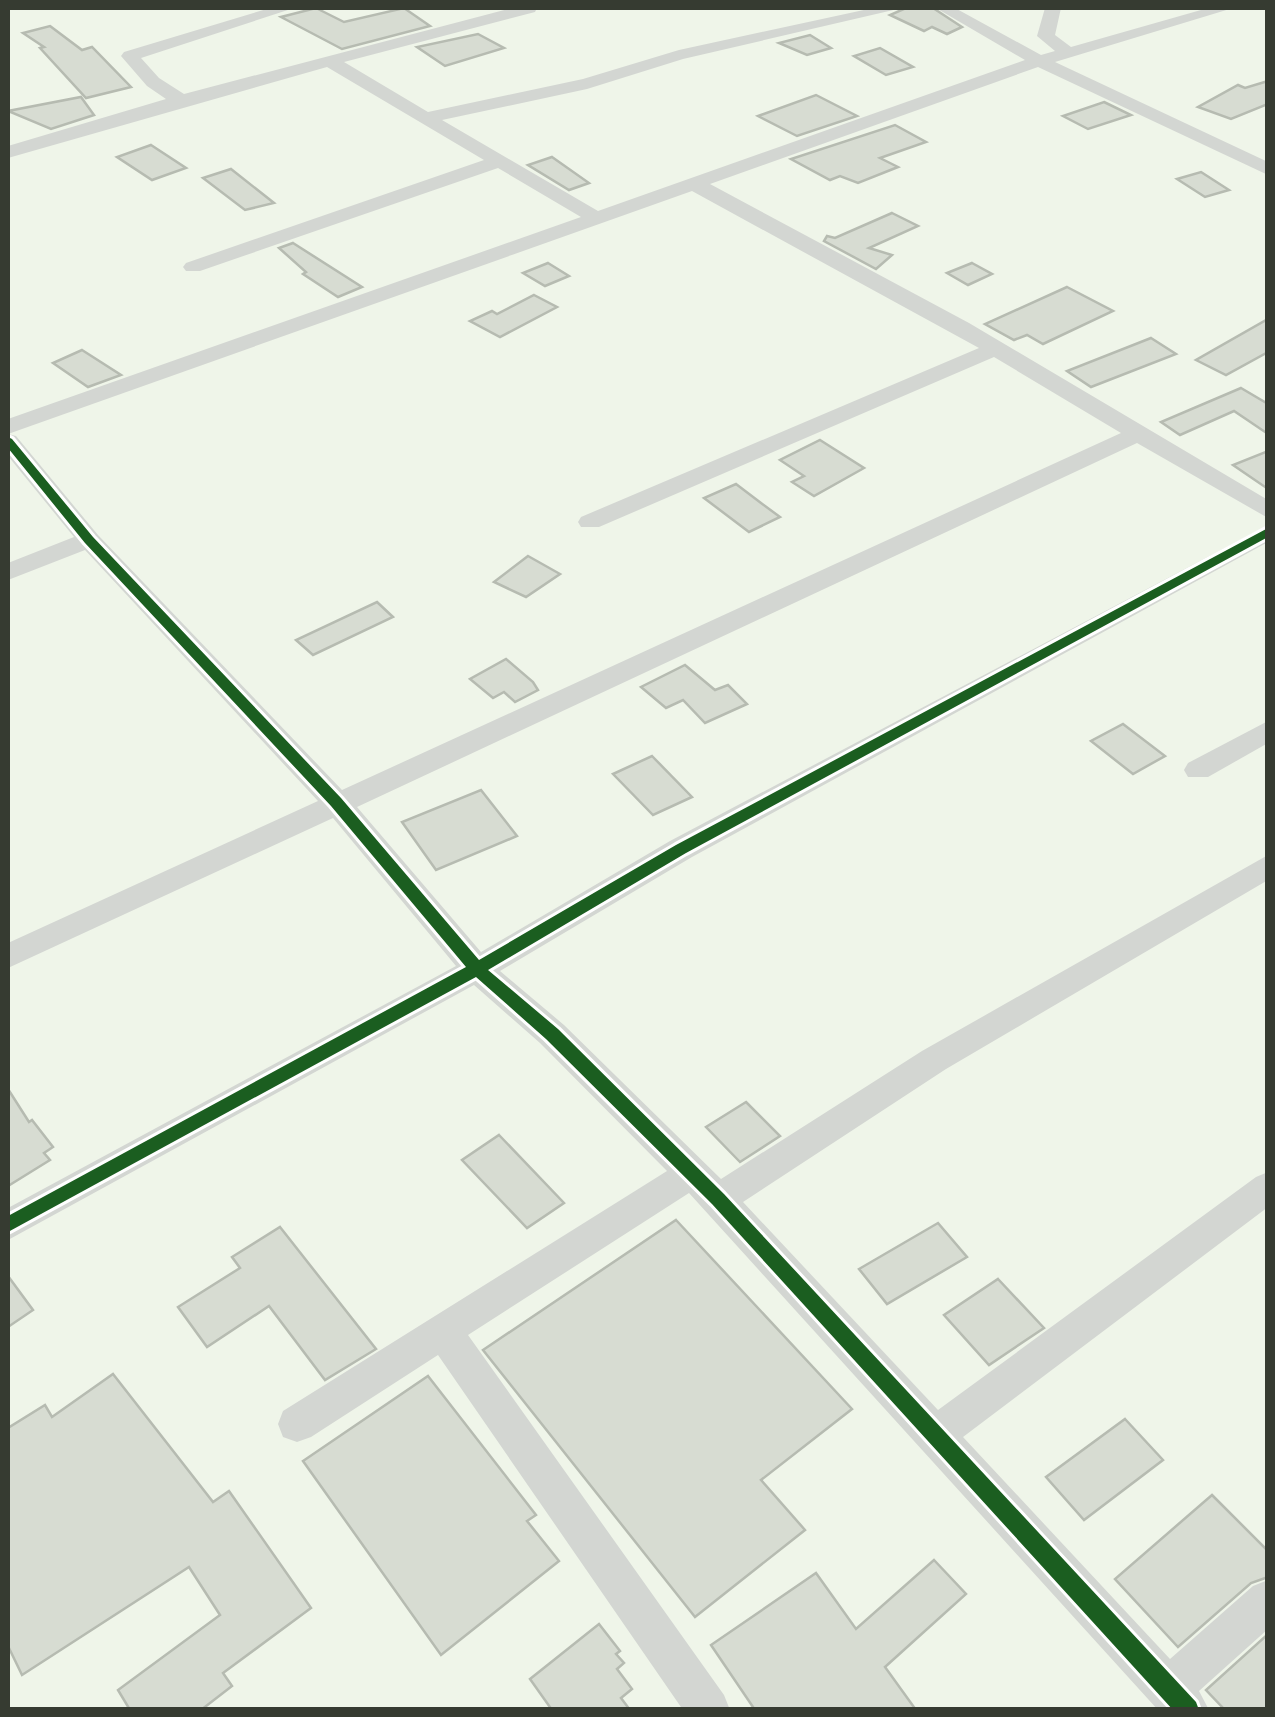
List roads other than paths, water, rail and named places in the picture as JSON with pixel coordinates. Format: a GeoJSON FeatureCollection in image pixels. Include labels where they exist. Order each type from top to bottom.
{"type":"FeatureCollection","features":[{"type":"Feature","properties":{"kind":"street"},"geometry":{"type":"LineString","coordinates":[[181,100],[153,82],[130,56],[286,8]]}},
{"type":"Feature","properties":{"kind":"street"},"geometry":{"type":"LineString","coordinates":[[8,152],[181,100],[530,8]]}},
{"type":"Feature","properties":{"kind":"street"},"geometry":{"type":"LineString","coordinates":[[424,118],[587,84],[679,56],[894,8]]}},
{"type":"Feature","properties":{"kind":"street"},"geometry":{"type":"LineString","coordinates":[[944,8],[1040,62],[1268,169]]}},
{"type":"Feature","properties":{"kind":"street"},"geometry":{"type":"LineString","coordinates":[[1053,8],[1046,36],[1068,53]]}},
{"type":"Feature","properties":{"kind":"street"},"geometry":{"type":"LineString","coordinates":[[8,427],[691,182],[1040,62],[1225,8]]}},
{"type":"Feature","properties":{"kind":"street"},"geometry":{"type":"LineString","coordinates":[[329,61],[596,217]]}},
{"type":"Feature","properties":{"kind":"street"},"geometry":{"type":"LineString","coordinates":[[193,266],[497,162]]}},
{"type":"Feature","properties":{"kind":"street"},"geometry":{"type":"LineString","coordinates":[[691,182],[995,349],[1268,511]]}},
{"type":"Feature","properties":{"kind":"street"},"geometry":{"type":"LineString","coordinates":[[590,522],[995,349]]}},
{"type":"Feature","properties":{"kind":"street"},"geometry":{"type":"LineString","coordinates":[[8,956],[1138,434]]}},
{"type":"Feature","properties":{"kind":"street"},"geometry":{"type":"LineString","coordinates":[[8,441],[89,540],[336,802],[478,969],[552,1034],[705,1186],[1178,1699],[1268,1601]]}},
{"type":"Feature","properties":{"kind":"street"},"geometry":{"type":"LineString","coordinates":[[8,1224],[478,969],[681,849],[1268,532]]}},
{"type":"Feature","properties":{"kind":"street"},"geometry":{"type":"LineString","coordinates":[[8,572],[89,540]]}},
{"type":"Feature","properties":{"kind":"street"},"geometry":{"type":"LineString","coordinates":[[1198,770],[1268,730]]}},
{"type":"Feature","properties":{"kind":"street"},"geometry":{"type":"LineString","coordinates":[[297,1424],[444,1332],[934,1060],[1268,866]]}},
{"type":"Feature","properties":{"kind":"street"},"geometry":{"type":"LineString","coordinates":[[935,1435],[1268,1186]]}},
{"type":"Feature","properties":{"kind":"street"},"geometry":{"type":"LineString","coordinates":[[444,1332],[709,1710]]}}]}
